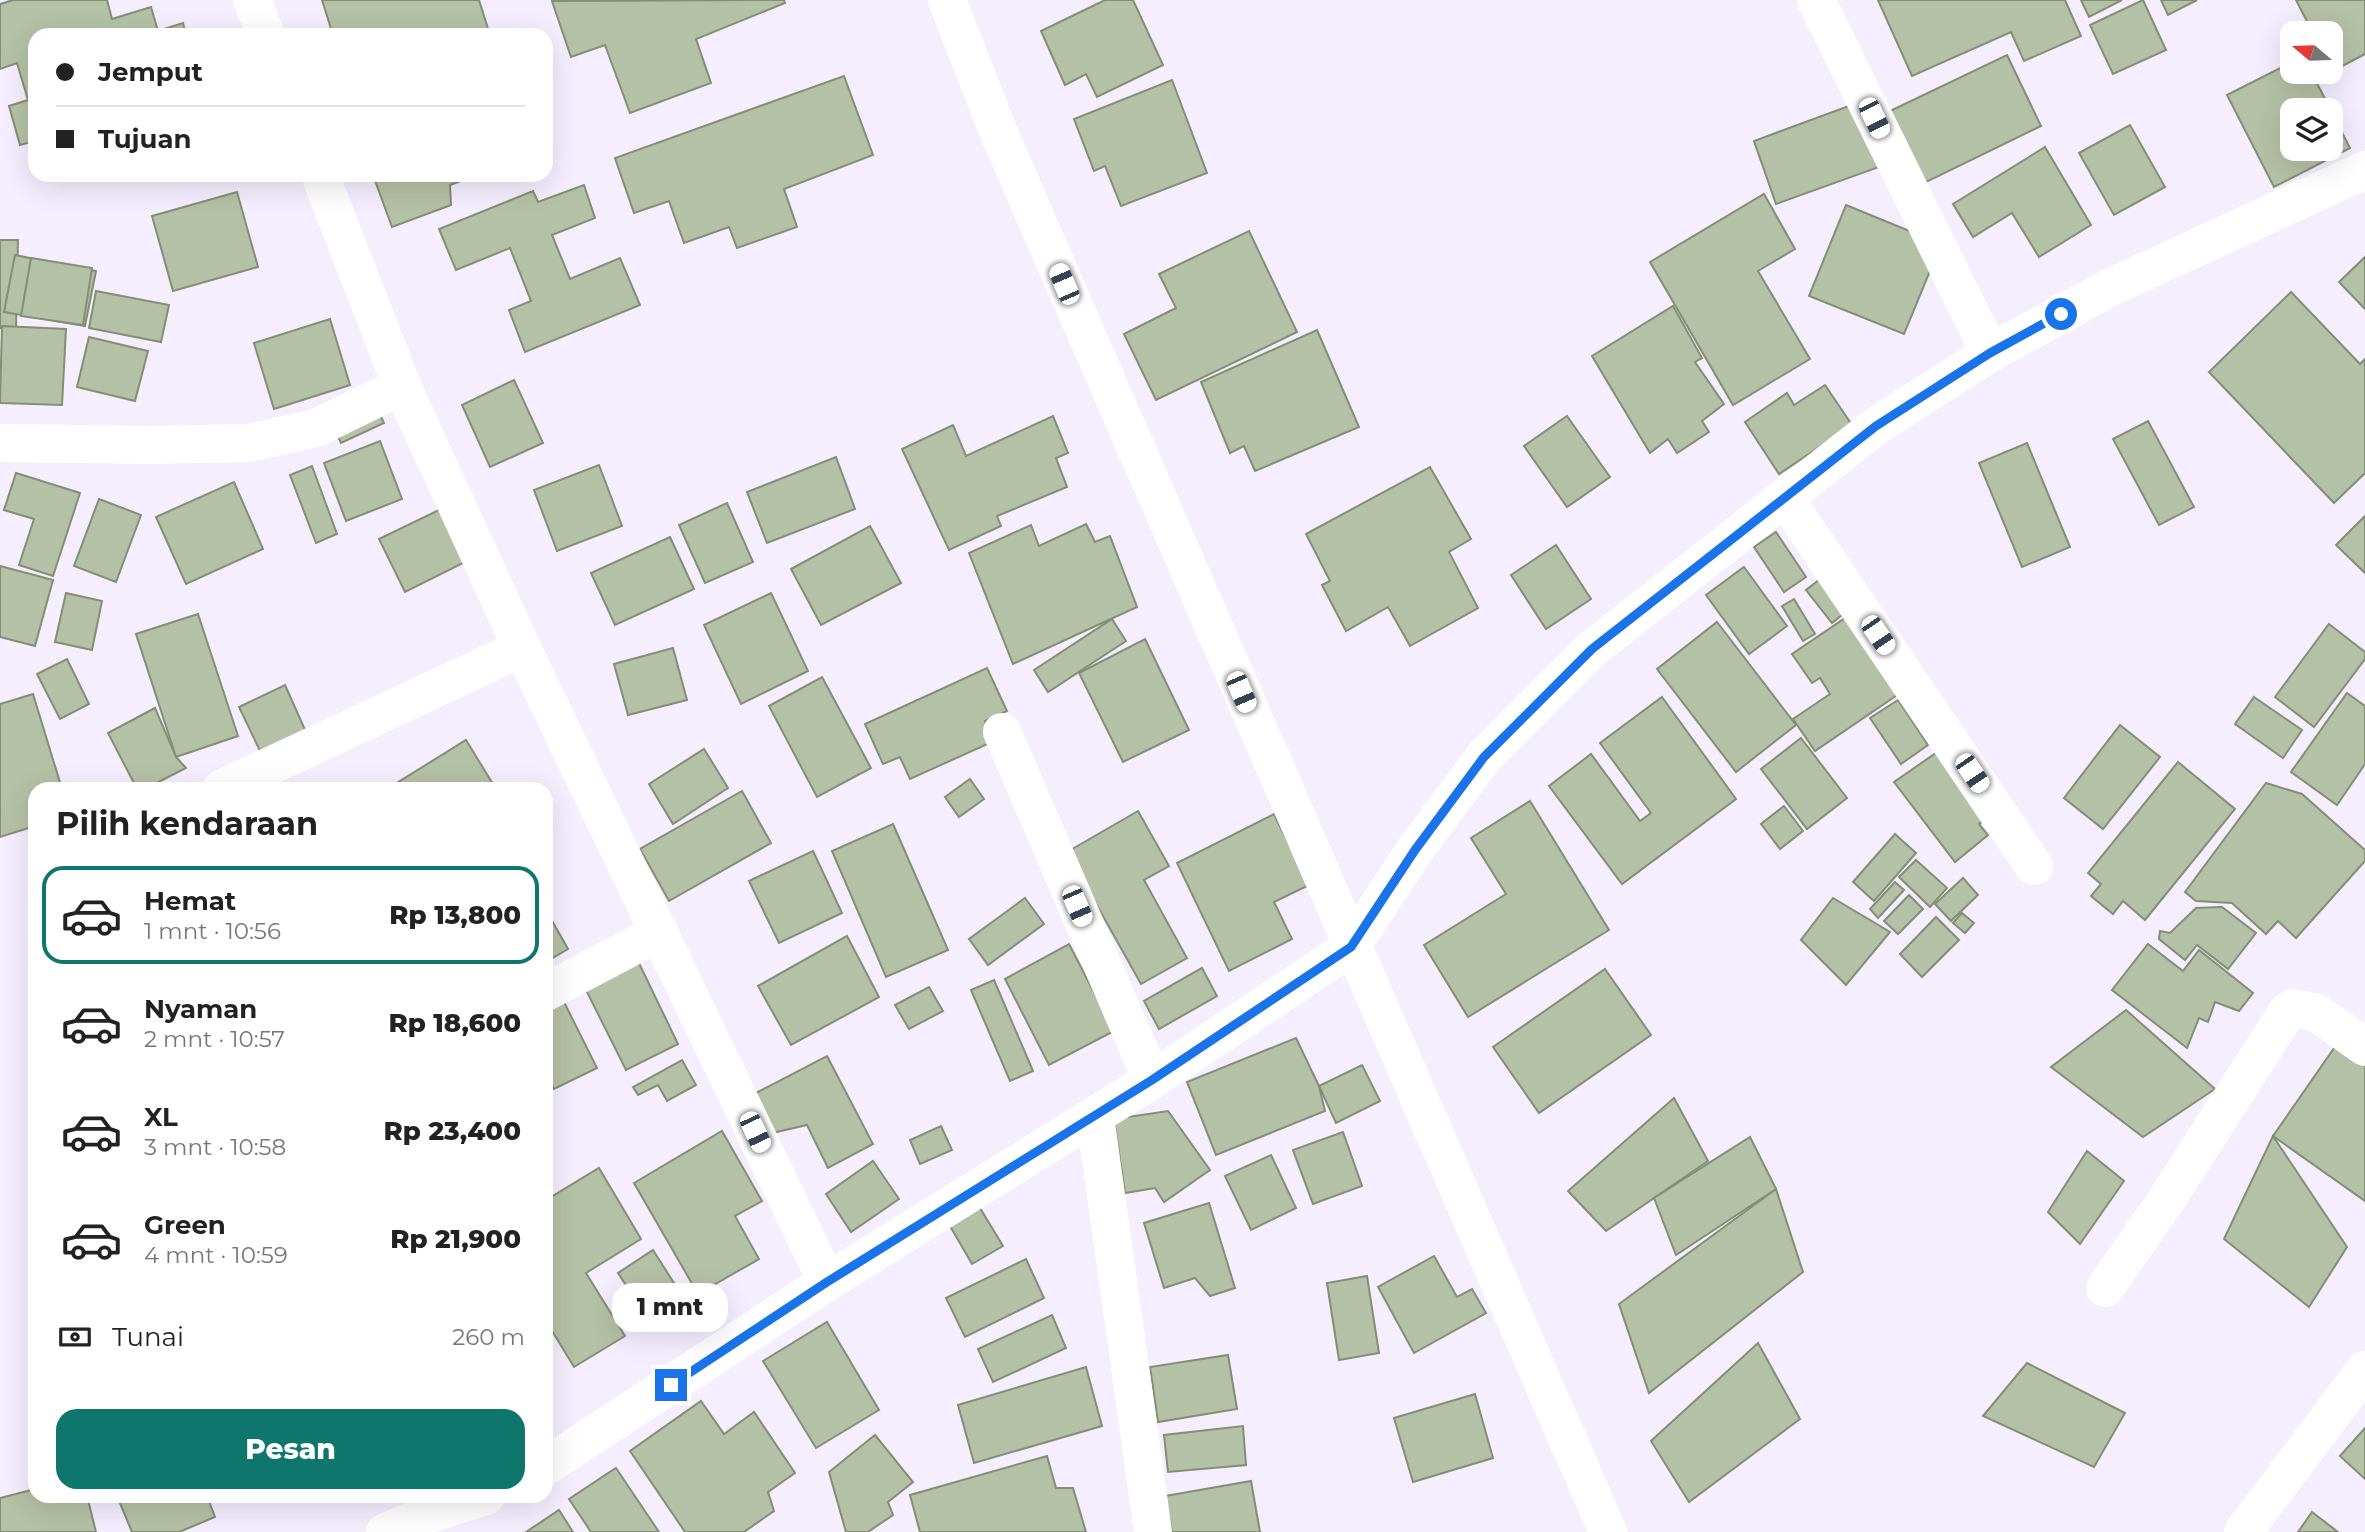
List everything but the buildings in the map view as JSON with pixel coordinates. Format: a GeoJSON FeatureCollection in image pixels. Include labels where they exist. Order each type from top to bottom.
{"type":"FeatureCollection","features":[{"type":"Feature","properties":{"kind":"street"},"geometry":{"type":"LineString","coordinates":[[252,0],[263,28]]}},
{"type":"Feature","properties":{"kind":"street"},"geometry":{"type":"LineString","coordinates":[[947,0],[1004,144],[1351,947],[1608,1532]]}},
{"type":"Feature","properties":{"kind":"street"},"geometry":{"type":"LineString","coordinates":[[1816,0],[1990,353]]}},
{"type":"Feature","properties":{"kind":"street"},"geometry":{"type":"LineString","coordinates":[[553,1461],[827,1282],[1152,1080],[1351,947],[1415,850],[1484,757],[1592,649],[1876,426],[1990,353],[2109,288],[2365,170]]}},
{"type":"Feature","properties":{"kind":"street"},"geometry":{"type":"LineString","coordinates":[[323,182],[402,386],[523,648],[827,1282]]}},
{"type":"Feature","properties":{"kind":"street"},"geometry":{"type":"LineString","coordinates":[[0,443],[250,443],[316,428],[402,386]]}},
{"type":"Feature","properties":{"kind":"street"},"geometry":{"type":"LineString","coordinates":[[1784,497],[2034,866]]}},
{"type":"Feature","properties":{"kind":"street"},"geometry":{"type":"LineString","coordinates":[[236,782],[523,648]]}},
{"type":"Feature","properties":{"kind":"street"},"geometry":{"type":"LineString","coordinates":[[1002,732],[1152,1080]]}},
{"type":"Feature","properties":{"kind":"street"},"geometry":{"type":"LineString","coordinates":[[553,988],[660,932]]}},
{"type":"Feature","properties":{"kind":"street"},"geometry":{"type":"LineString","coordinates":[[2105,1288],[2165,1202],[2287,1012],[2292,1008],[2317,1013],[2365,1047]]}},
{"type":"Feature","properties":{"kind":"street"},"geometry":{"type":"LineString","coordinates":[[1094,1116],[1153,1532]]}},
{"type":"Feature","properties":{"kind":"street"},"geometry":{"type":"LineString","coordinates":[[2243,1532],[2365,1370]]}},
{"type":"Feature","properties":{"kind":"street"},"geometry":{"type":"LineString","coordinates":[[385,1532],[451,1509]]}},
{"type":"Feature","properties":{"kind":"route"},"geometry":{"type":"LineString","coordinates":[[671,1385],[827,1282],[1152,1080],[1351,947],[1415,850],[1484,757],[1592,649],[1876,426],[1990,353],[2061,314]]}}]}
